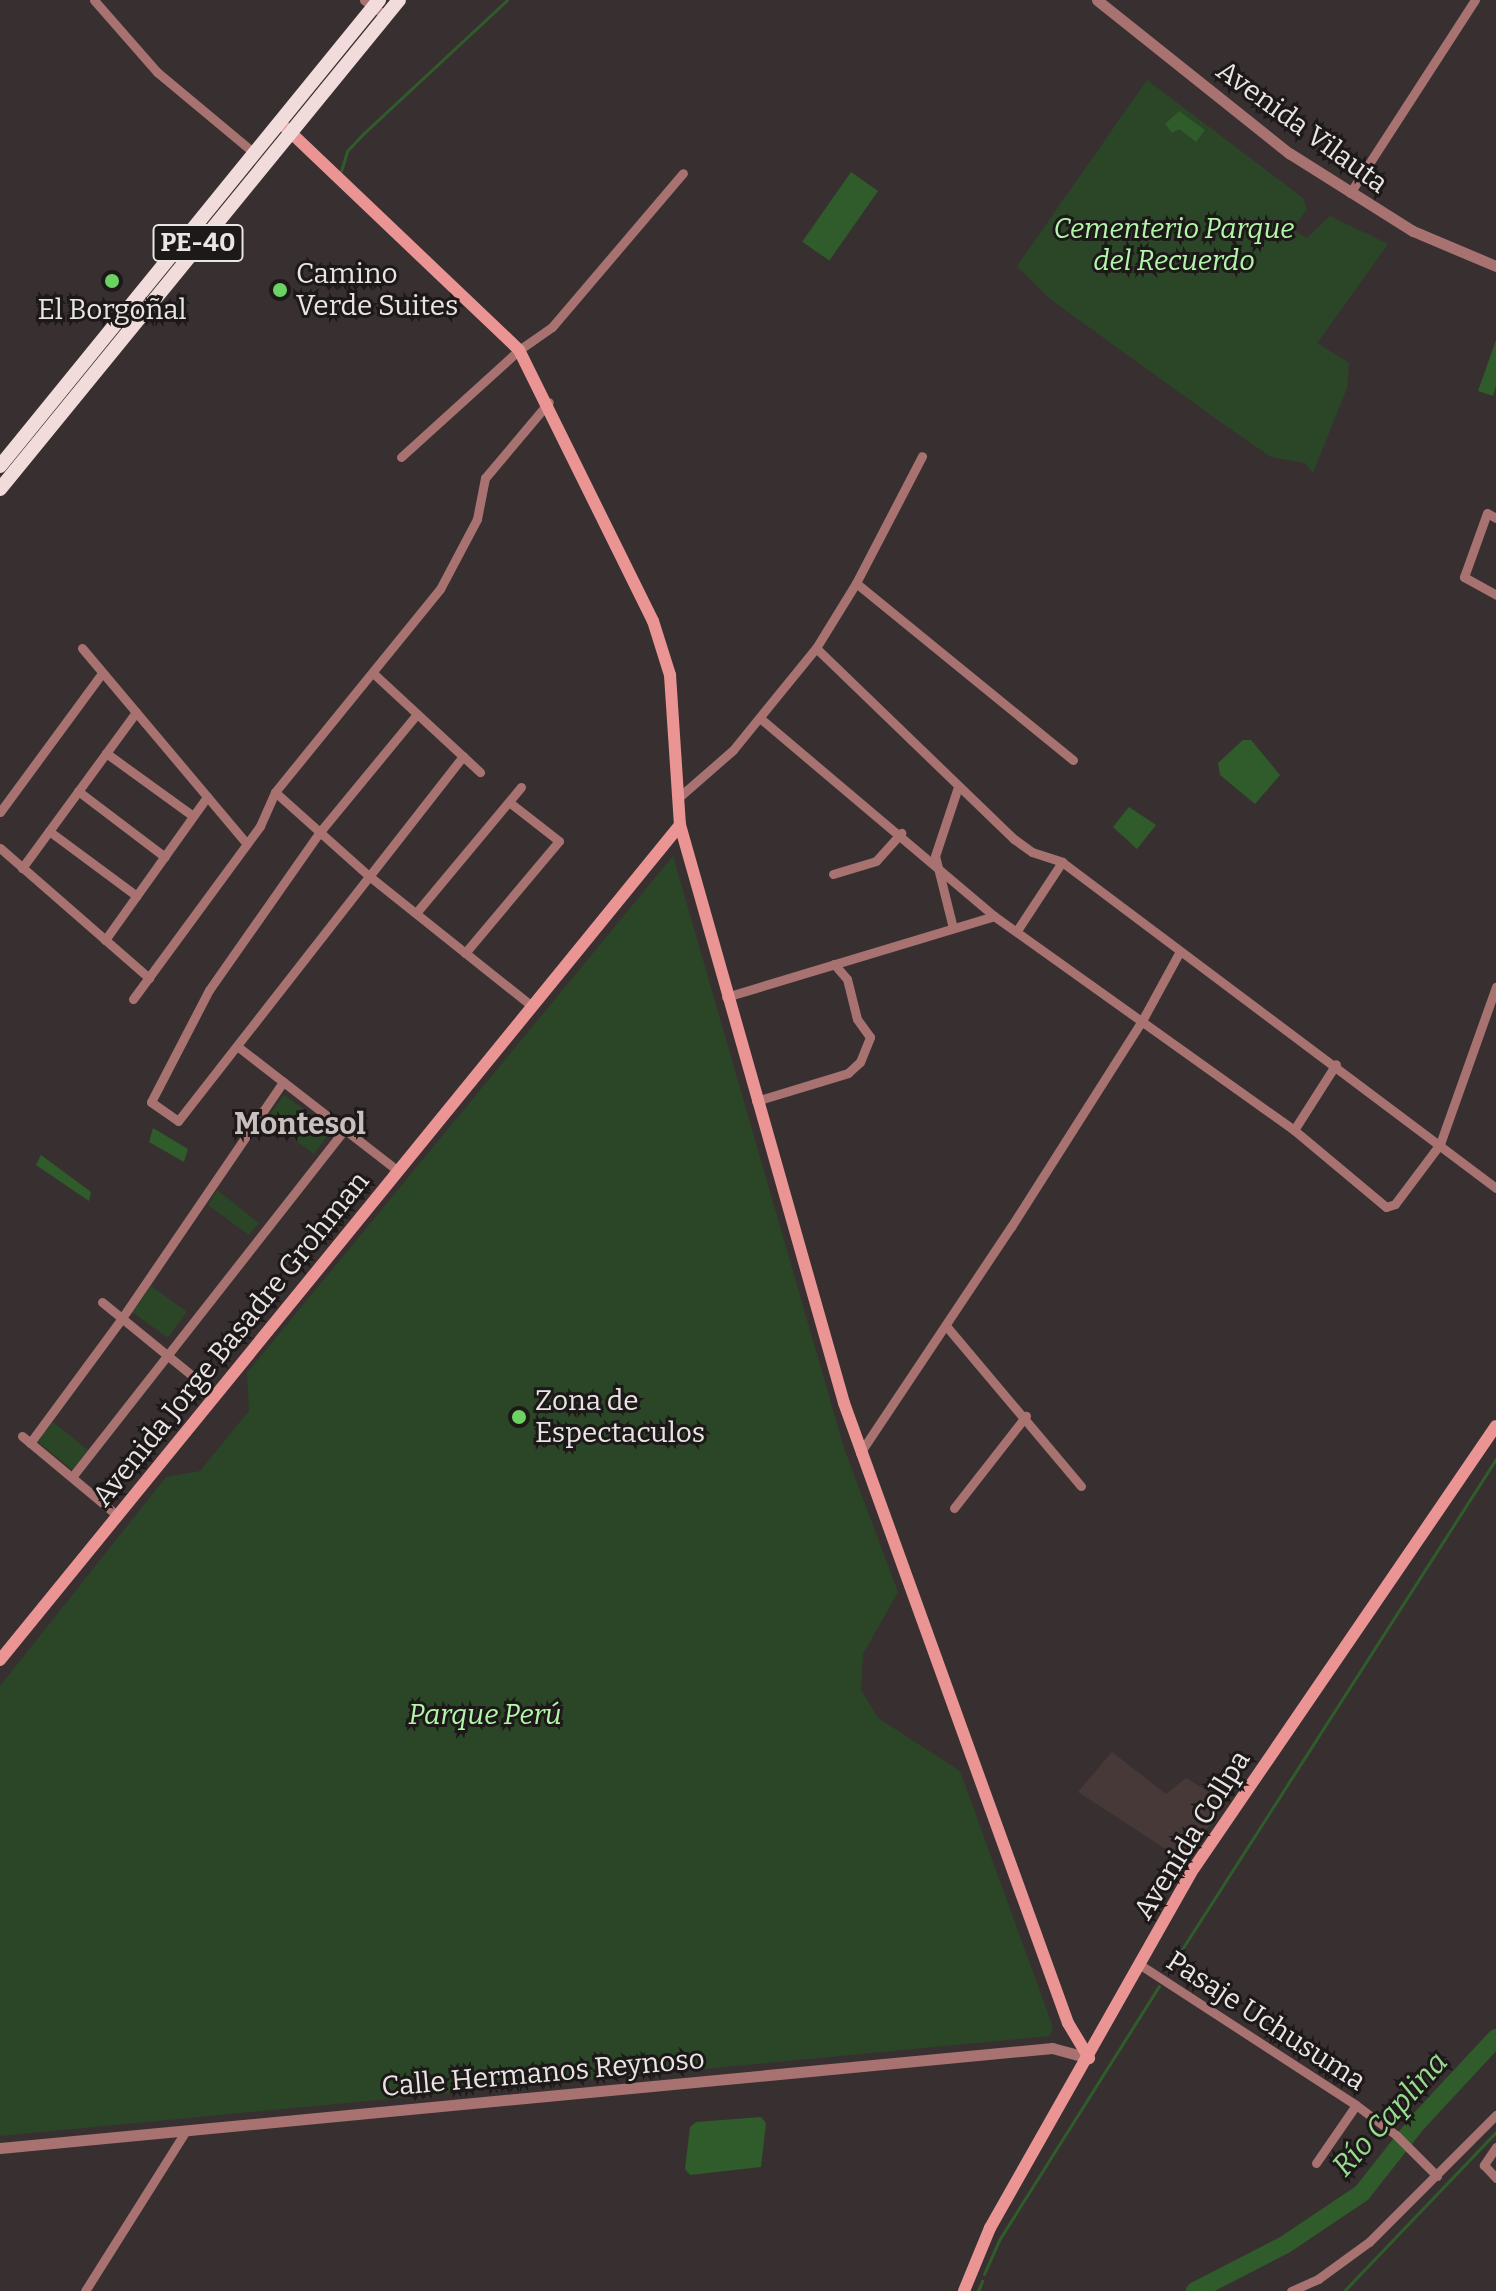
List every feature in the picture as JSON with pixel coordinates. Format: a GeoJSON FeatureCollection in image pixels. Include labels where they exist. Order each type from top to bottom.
{"type":"FeatureCollection","features":[{"type":"Feature","properties":{"kind":"highway","name":"PE-40"},"geometry":{"type":"LineString","coordinates":[[0,489],[86,371],[241,178],[399,0]]}},
{"type":"Feature","properties":{"kind":"highway","name":"PE-40"},"geometry":{"type":"LineString","coordinates":[[241,178],[253,152],[284,126],[372,2]]}},
{"type":"Feature","properties":{"kind":"highway","name":"PE-40"},"geometry":{"type":"LineString","coordinates":[[0,466],[86,371]]}},
{"type":"Feature","properties":{"kind":"main road"},"geometry":{"type":"LineString","coordinates":[[284,126],[519,350],[549,402],[664,650],[670,675],[680,825],[726,997],[860,1453],[1068,2023],[1089,2058]]}},
{"type":"Feature","properties":{"kind":"main road","name":"Avenida Jorge Basadre Grohman"},"geometry":{"type":"LineString","coordinates":[[0,1660],[680,825]]}},
{"type":"Feature","properties":{"kind":"main road","name":"Avenida Collpa"},"geometry":{"type":"LineString","coordinates":[[964,2291],[990,2228],[1225,1820],[1496,1426]]}},
{"type":"Feature","properties":{"kind":"street"},"geometry":{"type":"LineString","coordinates":[[94,0],[157,72],[253,152]]}},
{"type":"Feature","properties":{"kind":"street","name":"Avenida Vilauta"},"geometry":{"type":"LineString","coordinates":[[1097,0],[1232,110],[1350,193],[1413,231],[1496,266]]}},
{"type":"Feature","properties":{"kind":"street"},"geometry":{"type":"LineString","coordinates":[[1350,193],[1475,0]]}},
{"type":"Feature","properties":{"kind":"street"},"geometry":{"type":"LineString","coordinates":[[372,2],[386,16]]}},
{"type":"Feature","properties":{"kind":"street"},"geometry":{"type":"LineString","coordinates":[[401,457],[519,350],[552,327],[683,173]]}},
{"type":"Feature","properties":{"kind":"street"},"geometry":{"type":"LineString","coordinates":[[133,999],[247,844],[275,792],[417,621],[465,547],[494,464],[549,402]]}},
{"type":"Feature","properties":{"kind":"street"},"geometry":{"type":"LineString","coordinates":[[678,798],[714,770],[761,719],[816,648],[856,583],[922,456]]}},
{"type":"Feature","properties":{"kind":"street"},"geometry":{"type":"LineString","coordinates":[[1496,518],[1487,513],[1464,577],[1496,595]]}},
{"type":"Feature","properties":{"kind":"street"},"geometry":{"type":"LineString","coordinates":[[856,583],[1073,760]]}},
{"type":"Feature","properties":{"kind":"street"},"geometry":{"type":"LineString","coordinates":[[82,648],[247,844]]}},
{"type":"Feature","properties":{"kind":"street"},"geometry":{"type":"LineString","coordinates":[[816,648],[958,787],[1032,852],[1062,862],[1336,1064],[1496,1188]]}},
{"type":"Feature","properties":{"kind":"street"},"geometry":{"type":"LineString","coordinates":[[0,812],[102,673]]}},
{"type":"Feature","properties":{"kind":"street"},"geometry":{"type":"LineString","coordinates":[[373,673],[480,772]]}},
{"type":"Feature","properties":{"kind":"street"},"geometry":{"type":"LineString","coordinates":[[22,868],[136,712]]}},
{"type":"Feature","properties":{"kind":"street"},"geometry":{"type":"LineString","coordinates":[[417,714],[319,833],[209,990],[151,1102],[178,1121],[463,756]]}},
{"type":"Feature","properties":{"kind":"street"},"geometry":{"type":"LineString","coordinates":[[761,719],[901,833],[994,916],[1018,929],[1294,1130],[1386,1207],[1395,1204],[1440,1144],[1496,987]]}},
{"type":"Feature","properties":{"kind":"street"},"geometry":{"type":"LineString","coordinates":[[106,753],[193,816]]}},
{"type":"Feature","properties":{"kind":"street"},"geometry":{"type":"LineString","coordinates":[[416,913],[521,787]]}},
{"type":"Feature","properties":{"kind":"street"},"geometry":{"type":"LineString","coordinates":[[953,928],[935,856],[958,787]]}},
{"type":"Feature","properties":{"kind":"street"},"geometry":{"type":"LineString","coordinates":[[78,791],[165,857]]}},
{"type":"Feature","properties":{"kind":"street"},"geometry":{"type":"LineString","coordinates":[[275,792],[369,876],[532,1006]]}},
{"type":"Feature","properties":{"kind":"street"},"geometry":{"type":"LineString","coordinates":[[105,940],[207,797]]}},
{"type":"Feature","properties":{"kind":"street"},"geometry":{"type":"LineString","coordinates":[[465,953],[559,841],[509,802]]}},
{"type":"Feature","properties":{"kind":"street"},"geometry":{"type":"LineString","coordinates":[[49,831],[137,896]]}},
{"type":"Feature","properties":{"kind":"street"},"geometry":{"type":"LineString","coordinates":[[833,874],[876,861],[901,833]]}},
{"type":"Feature","properties":{"kind":"street"},"geometry":{"type":"LineString","coordinates":[[0,848],[149,978]]}},
{"type":"Feature","properties":{"kind":"street"},"geometry":{"type":"LineString","coordinates":[[1018,929],[1062,862]]}},
{"type":"Feature","properties":{"kind":"street"},"geometry":{"type":"LineString","coordinates":[[726,997],[994,916]]}},
{"type":"Feature","properties":{"kind":"street"},"geometry":{"type":"LineString","coordinates":[[860,1453],[947,1327],[1143,1019],[1180,951]]}},
{"type":"Feature","properties":{"kind":"street"},"geometry":{"type":"LineString","coordinates":[[756,1101],[848,1073],[860,1062],[870,1037],[857,1019],[847,979],[834,964]]}},
{"type":"Feature","properties":{"kind":"street"},"geometry":{"type":"LineString","coordinates":[[237,1046],[398,1171]]}},
{"type":"Feature","properties":{"kind":"street"},"geometry":{"type":"LineString","coordinates":[[1294,1130],[1336,1064]]}},
{"type":"Feature","properties":{"kind":"street"},"geometry":{"type":"LineString","coordinates":[[118,1516],[26,1439],[122,1318],[283,1082]]}},
{"type":"Feature","properties":{"kind":"street"},"geometry":{"type":"LineString","coordinates":[[72,1477],[345,1129]]}},
{"type":"Feature","properties":{"kind":"street"},"geometry":{"type":"LineString","coordinates":[[102,1302],[216,1395]]}},
{"type":"Feature","properties":{"kind":"street"},"geometry":{"type":"LineString","coordinates":[[947,1327],[1026,1416],[1081,1486]]}},
{"type":"Feature","properties":{"kind":"street"},"geometry":{"type":"LineString","coordinates":[[954,1508],[1026,1416]]}},
{"type":"Feature","properties":{"kind":"street","name":"Pasaje Uchusuma"},"geometry":{"type":"LineString","coordinates":[[1142,1966],[1356,2105],[1396,2135],[1437,2176]]}},
{"type":"Feature","properties":{"kind":"street","name":"Calle Hermanos Reynoso"},"geometry":{"type":"LineString","coordinates":[[0,2148],[1052,2048],[1089,2058]]}},
{"type":"Feature","properties":{"kind":"street"},"geometry":{"type":"LineString","coordinates":[[1316,2163],[1356,2105]]}},
{"type":"Feature","properties":{"kind":"street"},"geometry":{"type":"LineString","coordinates":[[1291,2291],[1349,2258],[1437,2176],[1496,2115]]}},
{"type":"Feature","properties":{"kind":"street"},"geometry":{"type":"LineString","coordinates":[[85,2291],[185,2132]]}},
{"type":"Feature","properties":{"kind":"street"},"geometry":{"type":"LineString","coordinates":[[1496,2147],[1484,2165],[1496,2178]]}},
{"type":"Feature","properties":{"kind":"shaded area"},"geometry":{"type":"Polygon","coordinates":[[[1179,111],[1205,130],[1196,142],[1179,129],[1172,133],[1165,124],[1179,111]]]}},
{"type":"Feature","properties":{"kind":"shaded area"},"geometry":{"type":"Polygon","coordinates":[[[851,172],[878,191],[829,261],[802,242],[851,172]]]}},
{"type":"Feature","properties":{"kind":"shaded area"},"geometry":{"type":"Polygon","coordinates":[[[1496,340],[1496,386],[1493,396],[1478,391],[1496,340]]]}},
{"type":"Feature","properties":{"kind":"shaded area"},"geometry":{"type":"Polygon","coordinates":[[[1243,740],[1251,740],[1280,775],[1255,804],[1220,775],[1218,763],[1243,740]]]}},
{"type":"Feature","properties":{"kind":"shaded area"},"geometry":{"type":"Polygon","coordinates":[[[1129,807],[1156,825],[1137,849],[1113,827],[1129,807]]]}},
{"type":"Feature","properties":{"kind":"shaded area"},"geometry":{"type":"Polygon","coordinates":[[[153,1128],[188,1149],[184,1162],[149,1142],[153,1128]]]}},
{"type":"Feature","properties":{"kind":"shaded area"},"geometry":{"type":"Polygon","coordinates":[[[41,1155],[91,1192],[89,1201],[36,1165],[41,1155]]]}},
{"type":"Feature","properties":{"kind":"shaded area"},"geometry":{"type":"Polygon","coordinates":[[[1112,1752],[1166,1794],[1186,1778],[1226,1802],[1184,1861],[1078,1792],[1112,1752]]]}},
{"type":"Feature","properties":{"kind":"shaded area"},"geometry":{"type":"Polygon","coordinates":[[[761,2117],[766,2123],[761,2167],[690,2175],[685,2169],[690,2127],[696,2122],[761,2117]]]}},
{"type":"Feature","properties":{"kind":"green space","name":"Cementerio Parque del Recuerdo"},"geometry":{"type":"Polygon","coordinates":[[[1147,80],[1303,198],[1307,209],[1293,229],[1303,236],[1307,238],[1330,216],[1388,244],[1317,343],[1349,363],[1347,388],[1313,473],[1305,463],[1271,457],[1216,419],[1050,299],[1017,266],[1147,80]]]}},
{"type":"Feature","properties":{"kind":"green space","name":"Parque Perú"},"geometry":{"type":"Polygon","coordinates":[[[673,856],[844,1448],[898,1592],[863,1654],[861,1690],[878,1718],[960,1771],[1053,2027],[1050,2036],[0,2136],[0,1686],[166,1477],[200,1471],[249,1411],[247,1373],[673,856]]]}},
{"type":"Feature","properties":{"kind":"green space"},"geometry":{"type":"Polygon","coordinates":[[[284,1095],[332,1130],[314,1154],[266,1119],[284,1095]]]}},
{"type":"Feature","properties":{"kind":"green space"},"geometry":{"type":"Polygon","coordinates":[[[217,1190],[259,1223],[249,1235],[208,1205],[217,1190]]]}},
{"type":"Feature","properties":{"kind":"green space"},"geometry":{"type":"Polygon","coordinates":[[[151,1286],[187,1312],[168,1338],[132,1312],[151,1286]]]}},
{"type":"Feature","properties":{"kind":"green space"},"geometry":{"type":"Polygon","coordinates":[[[53,1422],[88,1450],[72,1470],[37,1441],[53,1422]]]}},
{"type":"Feature","properties":{"kind":"waterway"},"geometry":{"type":"LineString","coordinates":[[341,171],[347,151],[364,133],[507,0]]}},
{"type":"Feature","properties":{"kind":"waterway"},"geometry":{"type":"LineString","coordinates":[[1168,1971],[1496,1459]]}},
{"type":"Feature","properties":{"kind":"waterway"},"geometry":{"type":"LineString","coordinates":[[984,2274],[999,2240],[1159,1986]]}},
{"type":"Feature","properties":{"kind":"waterway","name":"Río Caplina"},"geometry":{"type":"LineString","coordinates":[[1195,2291],[1286,2244],[1362,2193],[1417,2123],[1496,2038]]}},
{"type":"Feature","properties":{"kind":"waterway"},"geometry":{"type":"LineString","coordinates":[[1344,2291],[1496,2132]]}},
{"type":"Feature","properties":{"kind":"waterway"},"geometry":{"type":"LineString","coordinates":[[978,2291],[982,2281]]}},
{"type":"Feature","properties":{"kind":"place","name":"El Borgoñal"},"geometry":{"type":"Point","coordinates":[112,281]}},
{"type":"Feature","properties":{"kind":"place","name":"Camino Verde Suites"},"geometry":{"type":"Point","coordinates":[280,290]}},
{"type":"Feature","properties":{"kind":"place","name":"Zona de Espectaculos"},"geometry":{"type":"Point","coordinates":[519,1417]}},
{"type":"Feature","properties":{"kind":"district","name":"Montesol"},"geometry":{"type":"Point","coordinates":[300,1124]}}]}
